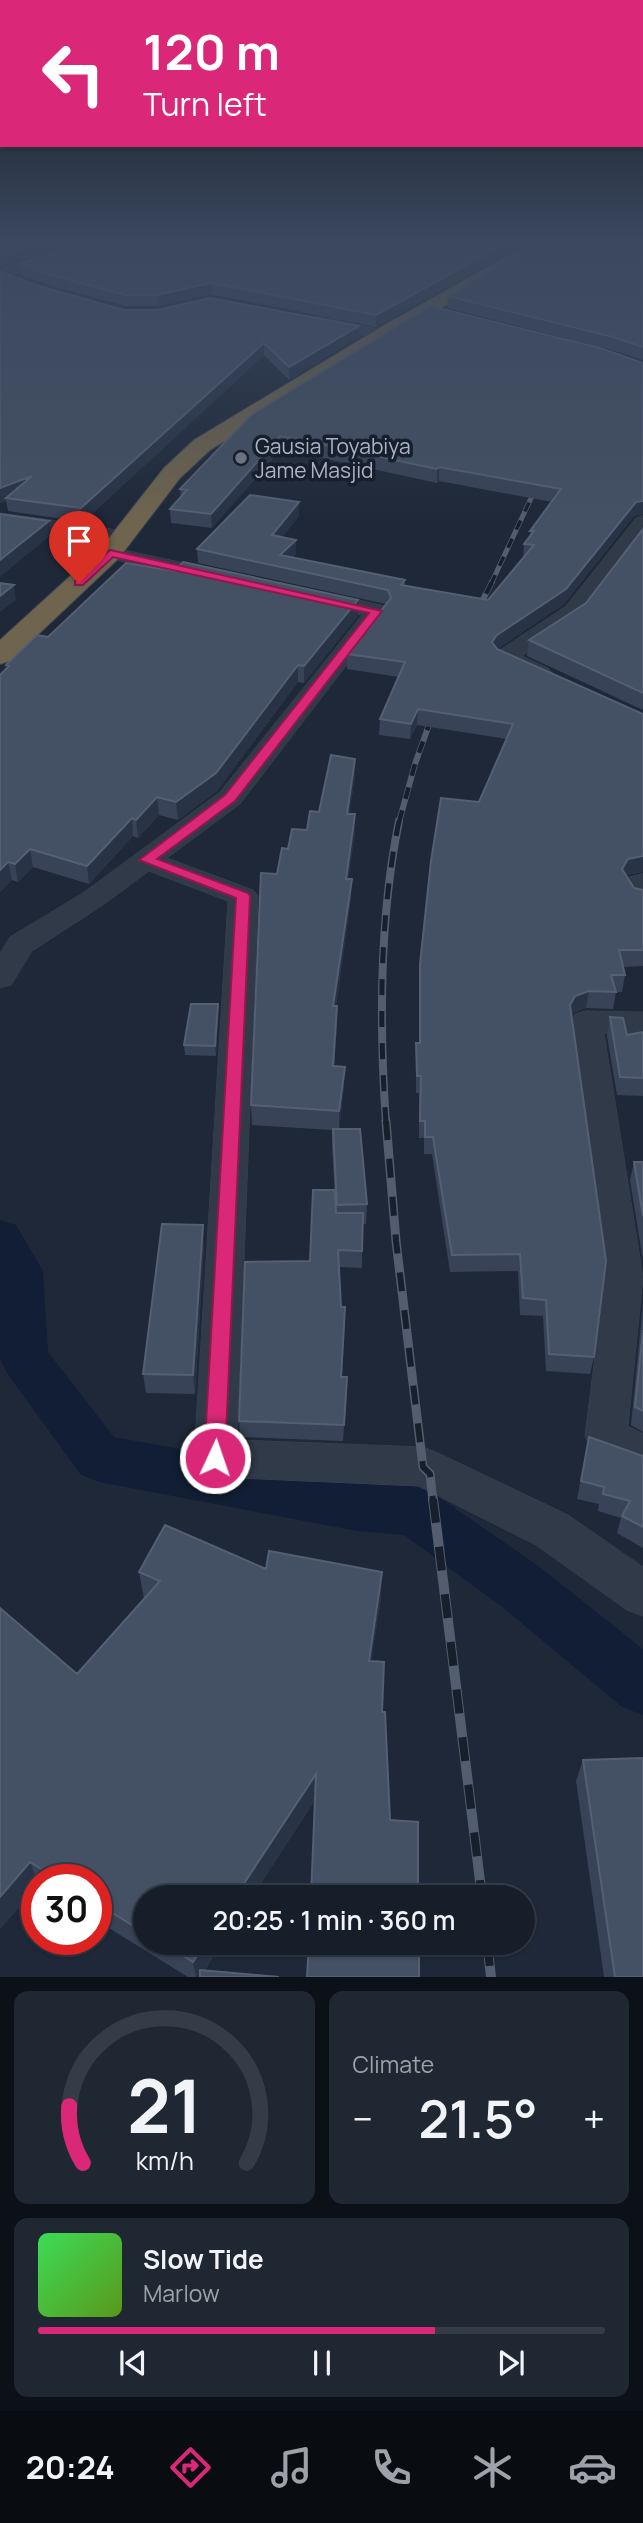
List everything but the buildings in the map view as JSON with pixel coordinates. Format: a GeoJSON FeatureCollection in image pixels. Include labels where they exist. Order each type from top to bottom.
{"type":"FeatureCollection","features":[{"type":"Feature","properties":{"kind":"highway"},"geometry":{"type":"LineString","coordinates":[[0,630],[109,544],[160,464],[197,435],[365,335]]}},
{"type":"Feature","properties":{"kind":"highway"},"geometry":{"type":"LineString","coordinates":[[0,655],[109,544],[172,473],[202,446],[384,335]]}},
{"type":"Feature","properties":{"kind":"street"},"geometry":{"type":"LineString","coordinates":[[0,519],[109,544],[244,582]]}},
{"type":"Feature","properties":{"kind":"street"},"geometry":{"type":"LineString","coordinates":[[561,683],[505,657],[574,611],[643,522]]}},
{"type":"Feature","properties":{"kind":"street"},"geometry":{"type":"LineString","coordinates":[[0,978],[21,944],[93,899],[230,798],[377,611],[297,594]]}},
{"type":"Feature","properties":{"kind":"street"},"geometry":{"type":"LineString","coordinates":[[146,860],[243,896],[215,1458],[423,1467],[552,1530],[643,1594]]}},
{"type":"Feature","properties":{"kind":"street"},"geometry":{"type":"LineString","coordinates":[[643,883],[636,884],[643,897]]}},
{"type":"Feature","properties":{"kind":"street"},"geometry":{"type":"LineString","coordinates":[[643,1023],[586,1023],[624,1278],[606,1436],[643,1455]]}},
{"type":"Feature","properties":{"kind":"waterway"},"geometry":{"type":"LineString","coordinates":[[0,1238],[20,1271],[24,1358],[99,1458],[357,1506],[414,1511],[521,1587],[643,1686]]}},
{"type":"Feature","properties":{"kind":"railway"},"geometry":{"type":"LineString","coordinates":[[491,583],[540,479]]}},
{"type":"Feature","properties":{"kind":"railway"},"geometry":{"type":"LineString","coordinates":[[475,615],[491,583]]}},
{"type":"Feature","properties":{"kind":"railway"},"geometry":{"type":"LineString","coordinates":[[399,822],[415,764],[435,708]]}},
{"type":"Feature","properties":{"kind":"railway"},"geometry":{"type":"LineString","coordinates":[[386,1123],[382,971],[392,858],[399,821]]}},
{"type":"Feature","properties":{"kind":"railway"},"geometry":{"type":"LineString","coordinates":[[386,1121],[396,1241],[423,1467],[430,1474],[433,1501]]}},
{"type":"Feature","properties":{"kind":"railway"},"geometry":{"type":"LineString","coordinates":[[433,1499],[481,1885]]}},
{"type":"Feature","properties":{"kind":"railway"},"geometry":{"type":"LineString","coordinates":[[488,1955],[491,1977]]}},
{"type":"Feature","properties":{"kind":"place","name":"Gausia Toyabiya Jame Masjid"},"geometry":{"type":"Point","coordinates":[241,458]}},
{"type":"Feature","properties":{"kind":"route"},"geometry":{"type":"LineString","coordinates":[[79,583],[110,553],[377,611],[230,798],[146,860],[243,896],[215,1458]]}}]}
